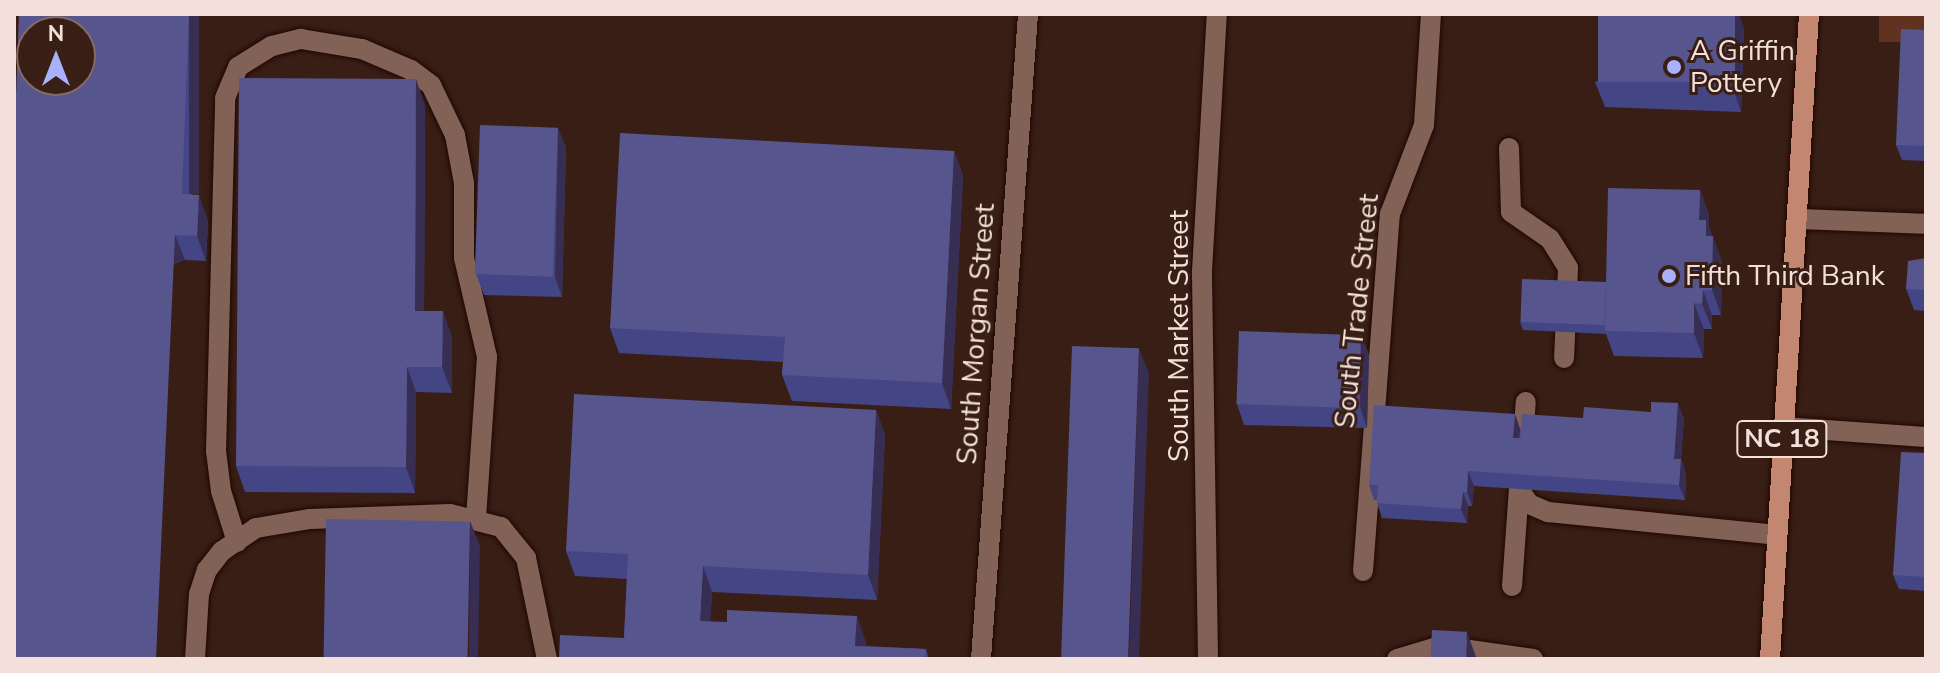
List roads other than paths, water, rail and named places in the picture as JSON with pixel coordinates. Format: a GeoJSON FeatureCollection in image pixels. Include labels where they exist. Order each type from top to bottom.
{"type":"FeatureCollection","features":[{"type":"Feature","properties":{"kind":"main road","name":"NC 18"},"geometry":{"type":"LineString","coordinates":[[1770,659],[1809,14]]}},
{"type":"Feature","properties":{"kind":"street","name":"South Morgan Street"},"geometry":{"type":"LineString","coordinates":[[981,659],[1028,14]]}},
{"type":"Feature","properties":{"kind":"street","name":"South Market Street"},"geometry":{"type":"LineString","coordinates":[[1208,659],[1202,271],[1217,14]]}},
{"type":"Feature","properties":{"kind":"street","name":"South Trade Street"},"geometry":{"type":"LineString","coordinates":[[1363,571],[1390,214],[1424,125],[1431,14]]}},
{"type":"Feature","properties":{"kind":"street"},"geometry":{"type":"LineString","coordinates":[[237,542],[221,491],[216,451],[225,98],[238,67],[272,46],[301,39],[362,49],[411,70],[431,85],[455,135],[464,183],[464,258],[487,357],[476,518]]}},
{"type":"Feature","properties":{"kind":"street"},"geometry":{"type":"LineString","coordinates":[[1509,148],[1511,212],[1550,239],[1568,268],[1564,358]]}},
{"type":"Feature","properties":{"kind":"street"},"geometry":{"type":"LineString","coordinates":[[1797,219],[1926,224]]}},
{"type":"Feature","properties":{"kind":"street"},"geometry":{"type":"LineString","coordinates":[[1522,453],[1526,402]]}},
{"type":"Feature","properties":{"kind":"street"},"geometry":{"type":"LineString","coordinates":[[1783,427],[1926,437]]}},
{"type":"Feature","properties":{"kind":"street"},"geometry":{"type":"LineString","coordinates":[[1512,586],[1519,489],[1529,504],[1548,512],[1777,535]]}},
{"type":"Feature","properties":{"kind":"street"},"geometry":{"type":"LineString","coordinates":[[195,659],[199,594],[207,570],[256,528],[310,519],[476,518],[501,527],[526,558],[547,659]]}},
{"type":"Feature","properties":{"kind":"street"},"geometry":{"type":"LineString","coordinates":[[1397,659],[1412,651],[1467,646],[1533,659]]}},
{"type":"Feature","properties":{"kind":"place","name":"A Griffin Pottery"},"geometry":{"type":"Point","coordinates":[1674,67]}},
{"type":"Feature","properties":{"kind":"place","name":"Fifth Third Bank"},"geometry":{"type":"Point","coordinates":[1669,276]}}]}
